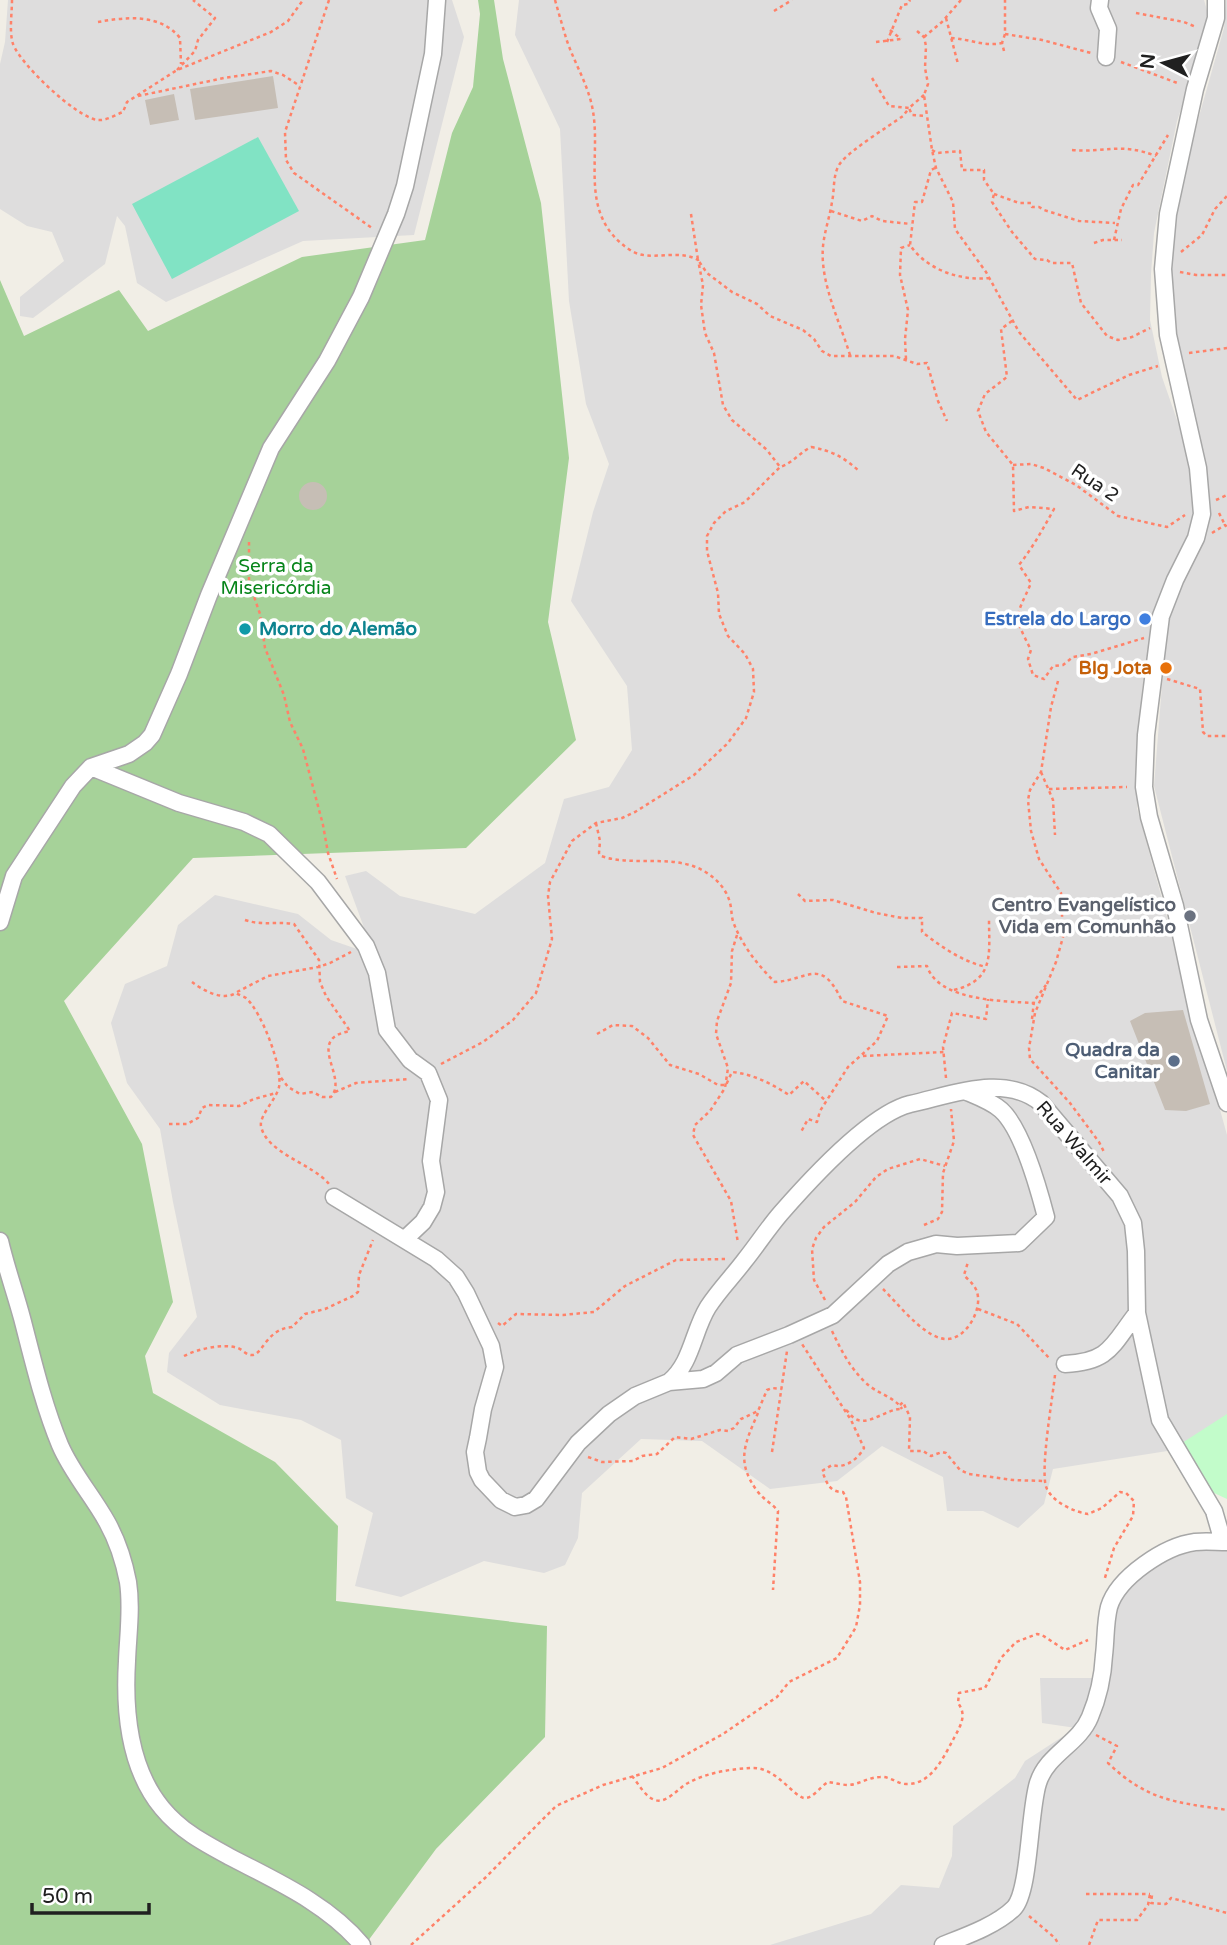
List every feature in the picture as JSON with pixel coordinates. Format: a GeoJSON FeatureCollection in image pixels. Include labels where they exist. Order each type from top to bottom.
{"type":"FeatureCollection","features":[{"type":"Feature","properties":{"kind":"street"},"geometry":{"type":"LineString","coordinates":[[0,922],[14,876],[73,786],[91,767],[129,754],[152,735],[271,448],[344,330],[386,237],[405,186],[433,54],[437,0]]}},
{"type":"Feature","properties":{"kind":"street"},"geometry":{"type":"LineString","coordinates":[[1100,0],[1099,8],[1108,29],[1106,57]]}},
{"type":"Feature","properties":{"kind":"street"},"geometry":{"type":"LineString","coordinates":[[1216,0],[1216,18],[1195,89],[1168,214],[1164,262],[1165,320],[1198,468],[1202,514],[1196,538],[1165,602],[1157,635],[1146,735],[1144,787],[1199,1020],[1227,1103]]}},
{"type":"Feature","properties":{"kind":"street"},"geometry":{"type":"LineString","coordinates":[[91,767],[179,803],[244,822],[268,834],[318,882],[366,946],[377,973],[387,1030],[410,1060],[428,1073],[439,1100],[431,1161],[436,1192],[432,1208],[423,1222],[405,1238]]}},
{"type":"Feature","properties":{"kind":"street","name":"Rua Walmir"},"geometry":{"type":"LineString","coordinates":[[669,1382],[687,1360],[694,1336],[708,1307],[742,1259],[821,1170],[865,1129],[896,1107],[1000,1087],[1018,1090],[1032,1096],[1049,1112],[1120,1196],[1129,1213],[1135,1234],[1138,1313],[1160,1420],[1214,1511],[1225,1542]]}},
{"type":"Feature","properties":{"kind":"street"},"geometry":{"type":"LineString","coordinates":[[334,1197],[405,1238],[436,1259],[456,1277],[491,1346],[495,1367],[475,1452],[478,1472],[482,1480],[507,1505],[515,1507],[536,1499],[578,1443],[609,1413],[635,1396],[669,1382],[703,1379],[716,1373],[737,1355],[829,1317],[895,1258],[925,1246],[1018,1243],[1046,1217],[1041,1196],[1021,1143],[1007,1116],[995,1105],[967,1092]]}},
{"type":"Feature","properties":{"kind":"street"},"geometry":{"type":"LineString","coordinates":[[0,1241],[40,1389],[59,1443],[70,1466],[107,1522],[121,1553],[131,1609],[127,1662],[128,1719],[141,1772],[161,1807],[182,1829],[325,1911],[343,1924],[362,1945]]}},
{"type":"Feature","properties":{"kind":"street"},"geometry":{"type":"LineString","coordinates":[[1062,1364],[1093,1361],[1106,1354],[1138,1313]]}},
{"type":"Feature","properties":{"kind":"street"},"geometry":{"type":"LineString","coordinates":[[943,1945],[1003,1916],[1015,1906],[1025,1878],[1037,1786],[1043,1770],[1090,1719],[1101,1680],[1110,1606],[1121,1585],[1153,1558],[1180,1545],[1225,1542]]}},
{"type":"Feature","properties":{"kind":"path"},"geometry":{"type":"LineString","coordinates":[[12,0],[11,36],[17,53],[58,96],[94,120],[103,120],[123,112],[127,102],[134,96],[177,70],[271,32],[288,21],[303,0]]}},
{"type":"Feature","properties":{"kind":"path"},"geometry":{"type":"LineString","coordinates":[[177,70],[195,51],[198,40],[215,18],[193,0]]}},
{"type":"Feature","properties":{"kind":"path"},"geometry":{"type":"LineString","coordinates":[[329,0],[285,132],[286,160],[294,173],[386,237]]}},
{"type":"Feature","properties":{"kind":"path"},"geometry":{"type":"LineString","coordinates":[[555,0],[567,41],[586,82],[592,107],[595,124],[595,198],[608,228],[633,253],[689,256],[698,260],[717,282],[757,304],[781,323],[803,330],[814,339],[822,351],[831,356],[894,356],[917,365],[928,363],[937,401],[947,421]]}},
{"type":"Feature","properties":{"kind":"path"},"geometry":{"type":"LineString","coordinates":[[774,11],[792,0]]}},
{"type":"Feature","properties":{"kind":"path"},"geometry":{"type":"LineString","coordinates":[[887,42],[902,5],[908,4],[910,0]]}},
{"type":"Feature","properties":{"kind":"path"},"geometry":{"type":"LineString","coordinates":[[953,0],[958,4]]}},
{"type":"Feature","properties":{"kind":"path"},"geometry":{"type":"LineString","coordinates":[[924,37],[946,18],[961,0]]}},
{"type":"Feature","properties":{"kind":"path"},"geometry":{"type":"LineString","coordinates":[[1004,51],[1002,43],[1005,34],[1005,0]]}},
{"type":"Feature","properties":{"kind":"path"},"geometry":{"type":"LineString","coordinates":[[1136,13],[1184,22],[1212,35]]}},
{"type":"Feature","properties":{"kind":"path"},"geometry":{"type":"LineString","coordinates":[[98,22],[119,17],[140,18],[167,27],[180,38],[181,65]]}},
{"type":"Feature","properties":{"kind":"path"},"geometry":{"type":"LineString","coordinates":[[946,18],[958,64]]}},
{"type":"Feature","properties":{"kind":"path"},"geometry":{"type":"LineString","coordinates":[[876,42],[901,39],[890,30]]}},
{"type":"Feature","properties":{"kind":"path"},"geometry":{"type":"LineString","coordinates":[[917,31],[924,37],[926,46],[925,68],[928,85],[924,95],[932,150],[936,168],[953,202],[955,229],[989,278],[1027,343],[1077,400],[1129,375],[1173,360],[1227,348]]}},
{"type":"Feature","properties":{"kind":"path"},"geometry":{"type":"LineString","coordinates":[[1005,34],[1042,40],[1106,57],[1195,89]]}},
{"type":"Feature","properties":{"kind":"path"},"geometry":{"type":"LineString","coordinates":[[951,38],[975,41],[988,46],[1002,43]]}},
{"type":"Feature","properties":{"kind":"path"},"geometry":{"type":"LineString","coordinates":[[134,96],[237,75],[271,71],[300,86]]}},
{"type":"Feature","properties":{"kind":"path"},"geometry":{"type":"LineString","coordinates":[[872,78],[889,106],[909,108]]}},
{"type":"Feature","properties":{"kind":"path"},"geometry":{"type":"LineString","coordinates":[[850,356],[829,294],[824,266],[823,241],[836,171],[840,163],[903,116],[924,95]]}},
{"type":"Feature","properties":{"kind":"path"},"geometry":{"type":"LineString","coordinates":[[909,108],[912,115],[926,116]]}},
{"type":"Feature","properties":{"kind":"path"},"geometry":{"type":"LineString","coordinates":[[1114,240],[1116,223],[1133,185],[1138,185],[1172,126]]}},
{"type":"Feature","properties":{"kind":"path"},"geometry":{"type":"LineString","coordinates":[[1072,150],[1123,147],[1156,156]]}},
{"type":"Feature","properties":{"kind":"path"},"geometry":{"type":"LineString","coordinates":[[932,150],[937,153],[960,150],[962,170],[984,170],[984,180],[994,194],[1019,202],[1031,202],[1032,207],[1039,206],[1079,221],[1116,223]]}},
{"type":"Feature","properties":{"kind":"path"},"geometry":{"type":"LineString","coordinates":[[936,168],[931,170],[922,202],[915,202],[909,245],[923,260],[951,274],[972,279],[989,278]]}},
{"type":"Feature","properties":{"kind":"path"},"geometry":{"type":"LineString","coordinates":[[994,194],[992,200],[998,211],[1034,259],[1048,260],[1051,264],[1072,262],[1081,303],[1107,335],[1118,340],[1132,337],[1165,320]]}},
{"type":"Feature","properties":{"kind":"path"},"geometry":{"type":"LineString","coordinates":[[1164,262],[1179,254],[1202,235],[1215,209],[1227,196]]}},
{"type":"Feature","properties":{"kind":"path"},"geometry":{"type":"LineString","coordinates":[[830,210],[862,221],[872,216],[882,221],[911,224]]}},
{"type":"Feature","properties":{"kind":"path"},"geometry":{"type":"LineString","coordinates":[[691,214],[703,285],[701,305],[705,333],[714,352],[723,405],[732,420],[767,450],[780,467]]}},
{"type":"Feature","properties":{"kind":"path"},"geometry":{"type":"LineString","coordinates":[[1094,243],[1122,240]]}},
{"type":"Feature","properties":{"kind":"path"},"geometry":{"type":"LineString","coordinates":[[906,359],[908,310],[900,275],[901,248],[909,245]]}},
{"type":"Feature","properties":{"kind":"path"},"geometry":{"type":"LineString","coordinates":[[1164,262],[1196,275],[1227,275]]}},
{"type":"Feature","properties":{"kind":"path"},"geometry":{"type":"LineString","coordinates":[[1012,321],[1001,329],[1007,377],[985,394],[978,411],[986,432],[1013,465],[1014,512],[1029,507],[1054,509],[1038,534],[1035,545],[1019,565],[1031,583],[1021,600],[1017,618],[1031,650],[1028,659],[1033,676],[1044,679],[1053,666],[1063,665],[1073,657],[1157,635]]}},
{"type":"Feature","properties":{"kind":"path"},"geometry":{"type":"LineString","coordinates":[[335,1092],[356,1083],[401,1081],[428,1073],[483,1042],[513,1020],[536,993],[552,939],[548,896],[550,882],[572,841],[596,823],[622,818],[694,775],[728,743],[746,718],[754,692],[752,670],[744,654],[728,636],[719,614],[718,593],[707,551],[708,536],[714,523],[726,511],[745,502],[780,467],[791,464],[794,458],[811,447],[841,456],[860,472]]}},
{"type":"Feature","properties":{"kind":"path","name":"Rua 2"},"geometry":{"type":"LineString","coordinates":[[1013,465],[1031,464],[1054,472],[1118,516],[1167,527],[1187,514],[1202,514]]}},
{"type":"Feature","properties":{"kind":"path"},"geometry":{"type":"LineString","coordinates":[[249,539],[249,582],[260,614],[265,648],[284,695],[290,722],[303,749],[328,853],[340,888]]}},
{"type":"Feature","properties":{"kind":"path"},"geometry":{"type":"LineString","coordinates":[[1153,676],[1200,689],[1203,732],[1207,736],[1227,736]]}},
{"type":"Feature","properties":{"kind":"path"},"geometry":{"type":"LineString","coordinates":[[1058,681],[1051,707],[1041,772],[1030,790],[1028,800],[1031,831],[1039,859],[1061,893],[1064,918],[1060,952],[1029,1036],[1030,1059],[1070,1103],[1099,1142],[1106,1157]]}},
{"type":"Feature","properties":{"kind":"path"},"geometry":{"type":"LineString","coordinates":[[1041,772],[1055,812],[1055,835]]}},
{"type":"Feature","properties":{"kind":"path"},"geometry":{"type":"LineString","coordinates":[[1049,789],[1144,787]]}},
{"type":"Feature","properties":{"kind":"path"},"geometry":{"type":"LineString","coordinates":[[596,823],[601,856],[675,862],[706,872],[725,889],[738,933],[756,961],[775,982],[809,974],[823,975],[831,981],[842,1001],[888,1016],[877,1041],[848,1067],[826,1101],[817,1122],[808,1119],[801,1132]]}},
{"type":"Feature","properties":{"kind":"path"},"geometry":{"type":"LineString","coordinates":[[798,894],[804,901],[833,900],[876,913],[902,918],[922,918],[922,932],[971,964],[986,967]]}},
{"type":"Feature","properties":{"kind":"path"},"geometry":{"type":"LineString","coordinates":[[954,990],[975,982],[982,976],[989,954],[989,919]]}},
{"type":"Feature","properties":{"kind":"path"},"geometry":{"type":"LineString","coordinates":[[236,993],[246,998],[263,1022],[279,1074],[288,1087],[300,1094],[313,1092],[322,1097],[331,1097],[337,1084],[328,1059],[329,1046],[334,1038],[350,1031],[326,996],[320,982],[318,960],[294,924],[282,922],[257,925],[245,920]]}},
{"type":"Feature","properties":{"kind":"path"},"geometry":{"type":"LineString","coordinates":[[726,1085],[728,1068],[716,1034],[717,1021],[730,983],[732,951],[738,933]]}},
{"type":"Feature","properties":{"kind":"path"},"geometry":{"type":"LineString","coordinates":[[192,982],[205,991],[225,996],[268,976],[331,963],[352,950],[359,959]]}},
{"type":"Feature","properties":{"kind":"path"},"geometry":{"type":"LineString","coordinates":[[897,967],[928,966],[936,982],[969,996],[1033,1003]]}},
{"type":"Feature","properties":{"kind":"path"},"geometry":{"type":"LineString","coordinates":[[1032,1026],[1033,1003],[1049,982]]}},
{"type":"Feature","properties":{"kind":"path"},"geometry":{"type":"LineString","coordinates":[[924,1225],[938,1219],[942,1212],[945,1166],[954,1140],[944,1052],[951,1013],[986,1019],[988,999]]}},
{"type":"Feature","properties":{"kind":"path"},"geometry":{"type":"LineString","coordinates":[[597,1034],[613,1025],[632,1026],[648,1038],[670,1065],[699,1074],[718,1086],[726,1085]]}},
{"type":"Feature","properties":{"kind":"path"},"geometry":{"type":"LineString","coordinates":[[862,1056],[944,1052]]}},
{"type":"Feature","properties":{"kind":"path"},"geometry":{"type":"LineString","coordinates":[[478,1320],[495,1321],[502,1326],[516,1314],[563,1315],[594,1312],[625,1286],[676,1259],[742,1259],[732,1201],[693,1135],[695,1125],[714,1106],[732,1072],[766,1082],[789,1095],[804,1081],[826,1101]]}},
{"type":"Feature","properties":{"kind":"path"},"geometry":{"type":"LineString","coordinates":[[279,1074],[276,1093],[261,1126],[270,1143],[328,1181],[334,1197]]}},
{"type":"Feature","properties":{"kind":"path"},"geometry":{"type":"LineString","coordinates":[[169,1124],[187,1124],[198,1118],[202,1108],[208,1105],[239,1106],[254,1098],[276,1093]]}},
{"type":"Feature","properties":{"kind":"path"},"geometry":{"type":"LineString","coordinates":[[900,1405],[867,1385],[840,1350],[814,1280],[812,1249],[816,1238],[833,1218],[855,1202],[876,1177],[888,1169],[920,1159],[945,1166]]}},
{"type":"Feature","properties":{"kind":"path"},"geometry":{"type":"LineString","coordinates":[[184,1356],[200,1348],[237,1348],[249,1355],[254,1354],[262,1348],[265,1340],[284,1328],[292,1327],[305,1314],[325,1309],[353,1296],[358,1292],[359,1275],[377,1224]]}},
{"type":"Feature","properties":{"kind":"path"},"geometry":{"type":"LineString","coordinates":[[875,1276],[882,1288],[921,1326],[940,1339],[954,1338],[967,1329],[978,1310],[975,1286],[964,1275]]}},
{"type":"Feature","properties":{"kind":"path"},"geometry":{"type":"LineString","coordinates":[[978,1310],[1024,1329],[1046,1356],[1062,1364],[1050,1410],[1044,1481],[1050,1494],[1079,1512],[1088,1514],[1097,1512],[1120,1492],[1126,1493],[1134,1501],[1133,1516],[1114,1548],[1103,1584]]}},
{"type":"Feature","properties":{"kind":"path"},"geometry":{"type":"LineString","coordinates":[[772,1451],[792,1334]]}},
{"type":"Feature","properties":{"kind":"path"},"geometry":{"type":"LineString","coordinates":[[411,1945],[485,1878],[556,1806],[603,1785],[662,1768],[723,1734],[776,1697],[789,1682],[837,1658],[856,1628],[860,1582],[846,1497],[843,1492],[836,1492],[828,1487],[822,1471],[832,1465],[845,1465],[859,1456],[864,1448],[861,1438],[822,1373],[792,1334]]}},
{"type":"Feature","properties":{"kind":"path"},"geometry":{"type":"LineString","coordinates":[[773,1590],[778,1511],[754,1486],[743,1453],[746,1439],[767,1390],[782,1389]]}},
{"type":"Feature","properties":{"kind":"path"},"geometry":{"type":"LineString","coordinates":[[900,1405],[903,1402],[909,1411],[909,1451],[923,1451],[931,1456],[946,1453],[956,1466],[969,1474],[1044,1481]]}},
{"type":"Feature","properties":{"kind":"path"},"geometry":{"type":"LineString","coordinates":[[841,1407],[855,1419],[867,1420],[894,1409],[902,1409],[900,1405]]}},
{"type":"Feature","properties":{"kind":"path"},"geometry":{"type":"LineString","coordinates":[[578,1443],[590,1460],[608,1463],[633,1461],[642,1456],[657,1454],[675,1437],[691,1439],[720,1430],[728,1431],[741,1419],[758,1411]]}},
{"type":"Feature","properties":{"kind":"path"},"geometry":{"type":"LineString","coordinates":[[632,1776],[651,1798],[658,1801],[687,1783],[713,1774],[755,1767],[783,1779],[797,1796],[805,1799],[828,1782],[847,1785],[886,1776],[900,1783],[912,1784],[931,1775],[959,1729],[963,1717],[958,1703],[959,1693],[985,1688],[1000,1658],[1016,1642],[1037,1634],[1065,1650],[1081,1645],[1106,1628]]}},
{"type":"Feature","properties":{"kind":"path"},"geometry":{"type":"LineString","coordinates":[[1084,1728],[1117,1746],[1108,1763],[1127,1781],[1159,1798],[1227,1810]]}},
{"type":"Feature","properties":{"kind":"path"},"geometry":{"type":"LineString","coordinates":[[1086,1894],[1150,1894]]}},
{"type":"Feature","properties":{"kind":"path"},"geometry":{"type":"LineString","coordinates":[[1150,1894],[1151,1903],[1166,1904],[1171,1898],[1227,1913]]}},
{"type":"Feature","properties":{"kind":"path"},"geometry":{"type":"LineString","coordinates":[[1089,1945],[1098,1920],[1137,1920],[1148,1905],[1150,1894]]}},
{"type":"Feature","properties":{"kind":"path"},"geometry":{"type":"LineString","coordinates":[[1015,1906],[1055,1938],[1059,1945]]}},
{"type":"Feature","properties":{"kind":"shaded area"},"geometry":{"type":"Polygon","coordinates":[[[8,0],[452,0],[464,37],[414,235],[303,241],[166,302],[137,283],[125,226],[117,216],[105,264],[33,318],[20,316],[20,297],[64,261],[52,232],[27,226],[0,209],[0,64],[5,42],[8,0]]]}},
{"type":"Feature","properties":{"kind":"shaded area"},"geometry":{"type":"Polygon","coordinates":[[[519,0],[1204,0],[1208,14],[1177,121],[1154,233],[1150,320],[1162,377],[1191,460],[1196,508],[1194,521],[1159,608],[1142,689],[1137,808],[1227,1135],[1227,1418],[1180,1449],[1053,1469],[1044,1504],[1018,1528],[983,1511],[947,1511],[943,1477],[882,1446],[837,1481],[770,1489],[702,1441],[641,1439],[582,1493],[578,1538],[565,1565],[544,1573],[484,1561],[401,1597],[355,1586],[373,1513],[346,1498],[341,1440],[301,1420],[220,1405],[167,1372],[169,1353],[197,1317],[160,1129],[127,1083],[111,1023],[125,984],[167,966],[178,925],[215,895],[298,914],[331,940],[357,949],[366,933],[345,876],[366,871],[400,896],[475,914],[545,863],[564,799],[609,787],[632,750],[627,686],[571,601],[593,512],[609,464],[586,404],[569,301],[560,129],[515,35],[519,0]]]}},
{"type":"Feature","properties":{"kind":"shaded area"},"geometry":{"type":"Polygon","coordinates":[[[1226,0],[1227,1071],[1154,786],[1167,622],[1207,525],[1204,455],[1171,309],[1169,259],[1187,159],[1224,28],[1226,0]]]}},
{"type":"Feature","properties":{"kind":"shaded area"},"geometry":{"type":"Polygon","coordinates":[[[1227,1548],[1227,1945],[770,1945],[871,1914],[901,1885],[939,1888],[952,1856],[953,1826],[1015,1778],[1025,1761],[1076,1728],[1042,1723],[1040,1678],[1106,1678],[1111,1628],[1123,1585],[1162,1559],[1207,1549],[1227,1548]]]}},
{"type":"Feature","properties":{"kind":"green space","name":"Serra da Misericórdia"},"geometry":{"type":"Polygon","coordinates":[[[478,0],[494,0],[503,59],[541,203],[569,458],[548,622],[576,740],[466,848],[193,858],[64,1001],[142,1144],[173,1302],[145,1356],[153,1393],[275,1462],[338,1526],[336,1601],[547,1626],[545,1737],[436,1849],[365,1945],[0,1945],[0,280],[24,336],[119,290],[148,331],[302,257],[425,240],[452,133],[473,87],[480,14],[478,0]]]}},
{"type":"Feature","properties":{"kind":"green space"},"geometry":{"type":"Polygon","coordinates":[[[258,137],[299,211],[172,279],[132,204],[258,137]]]}},
{"type":"Feature","properties":{"kind":"green space"},"geometry":{"type":"Polygon","coordinates":[[[1227,1414],[1227,1499],[1212,1492],[1182,1443],[1227,1414]]]}},
{"type":"Feature","properties":{"kind":"building"},"geometry":{"type":"Polygon","coordinates":[[[273,76],[278,108],[195,120],[190,89],[273,76]]]}},
{"type":"Feature","properties":{"kind":"building"},"geometry":{"type":"Polygon","coordinates":[[[174,94],[179,120],[150,125],[145,100],[174,94]]]}},
{"type":"Feature","properties":{"kind":"building"},"geometry":{"type":"Polygon","coordinates":[[[313,482],[323,486],[327,496],[323,506],[313,510],[303,506],[299,496],[303,486],[313,482]]]}},
{"type":"Feature","properties":{"kind":"building"},"geometry":{"type":"Polygon","coordinates":[[[1183,1010],[1210,1104],[1186,1111],[1165,1110],[1130,1021],[1145,1013],[1183,1010]]]}},
{"type":"Feature","properties":{"kind":"place","name":"Estrela do Largo"},"geometry":{"type":"Point","coordinates":[1145,619]}},
{"type":"Feature","properties":{"kind":"place","name":"Morro do Alemão"},"geometry":{"type":"Point","coordinates":[245,629]}},
{"type":"Feature","properties":{"kind":"place","name":"BIg Jota"},"geometry":{"type":"Point","coordinates":[1166,668]}},
{"type":"Feature","properties":{"kind":"place","name":"Centro Evangelístico Vida em Comunhão"},"geometry":{"type":"Point","coordinates":[1190,916]}},
{"type":"Feature","properties":{"kind":"place","name":"Quadra da Canitar"},"geometry":{"type":"Point","coordinates":[1174,1061]}}]}
